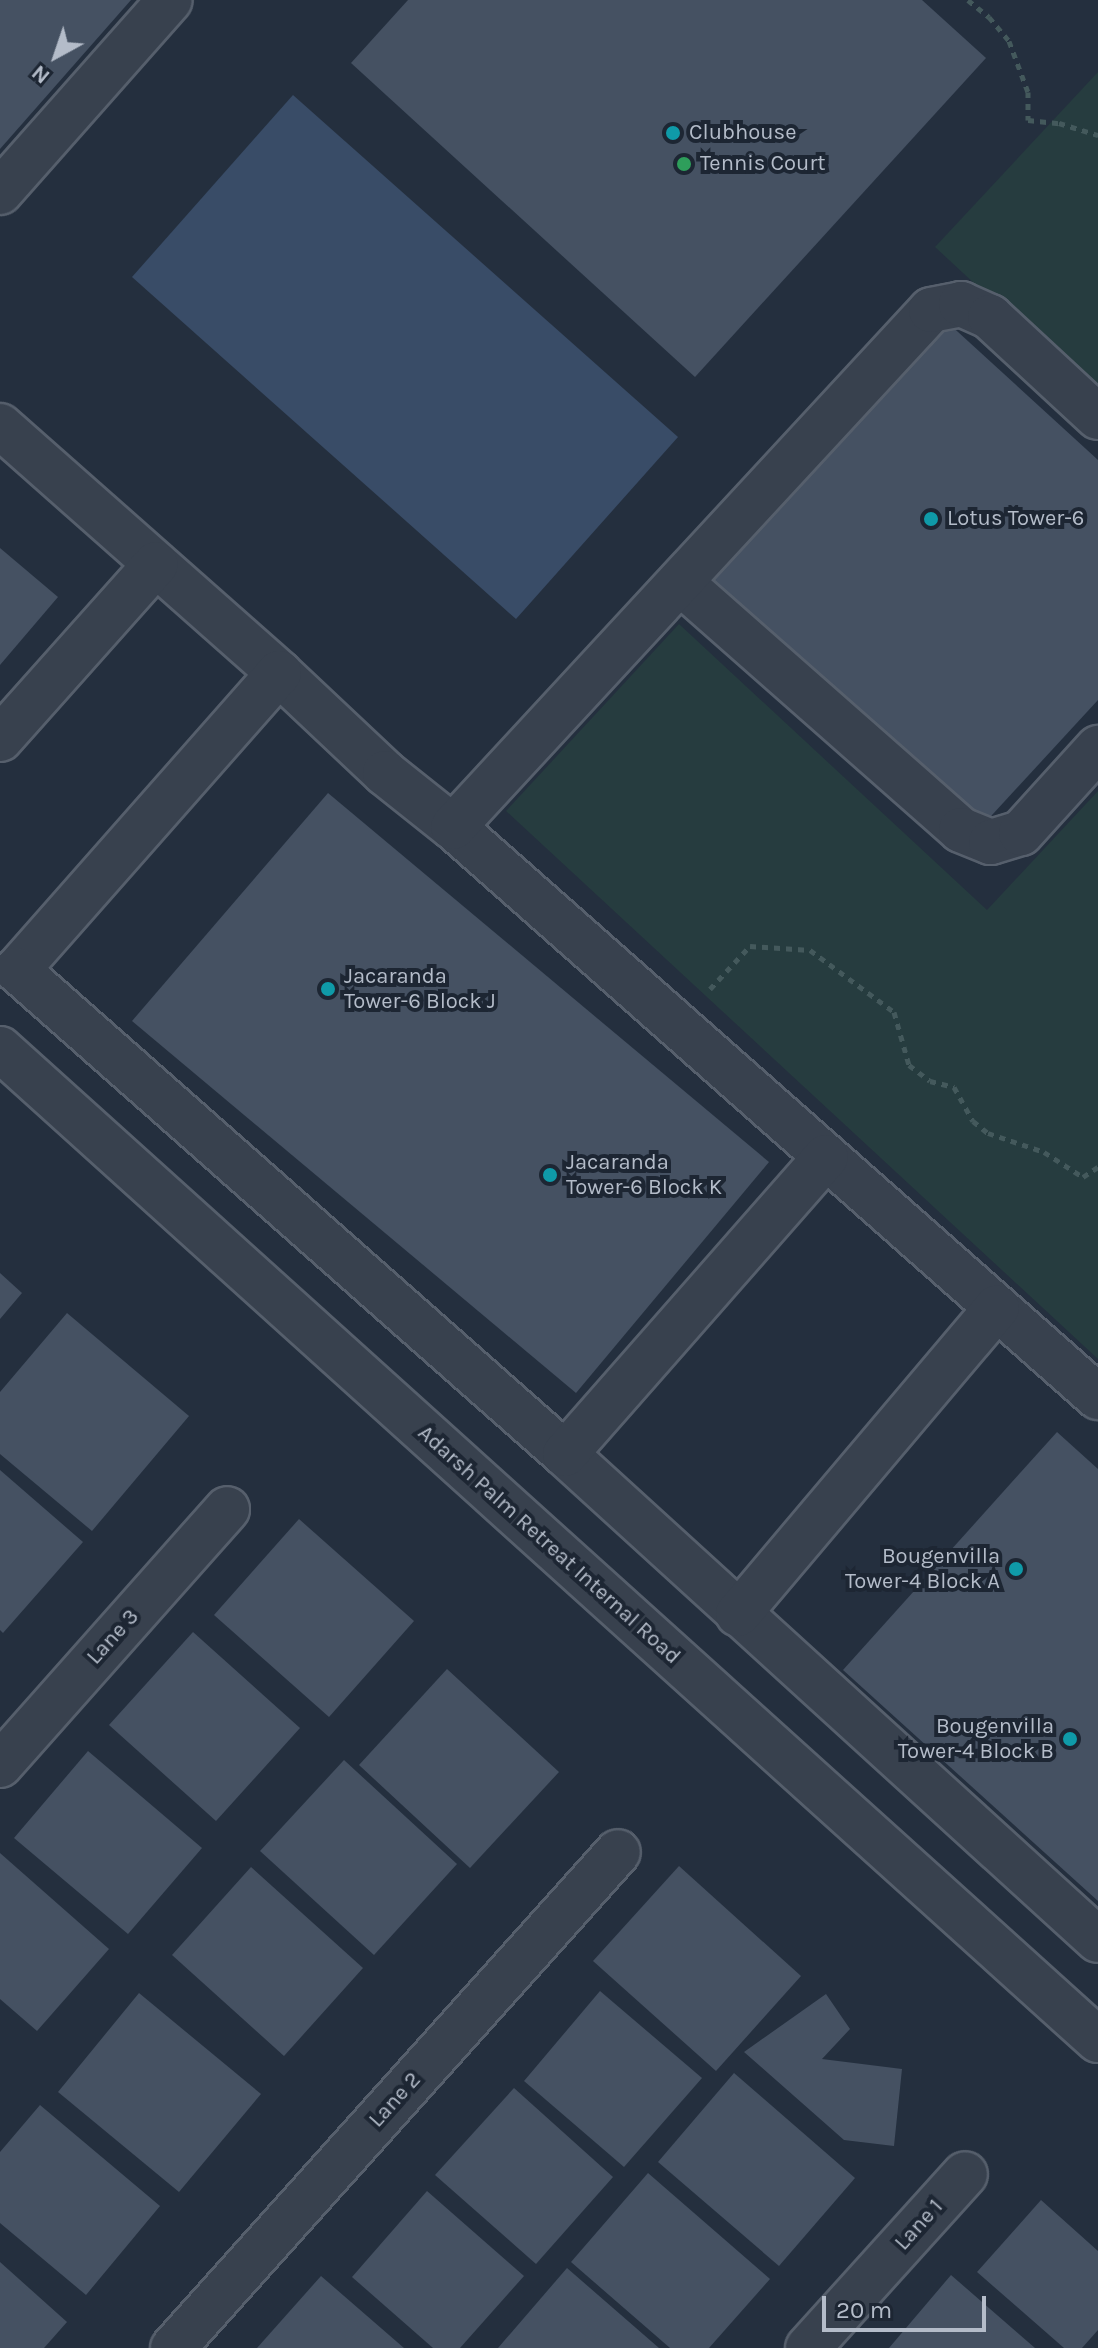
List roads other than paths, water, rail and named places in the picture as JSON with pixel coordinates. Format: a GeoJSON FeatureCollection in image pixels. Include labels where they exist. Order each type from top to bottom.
{"type":"FeatureCollection","features":[{"type":"Feature","properties":{"kind":"street"},"geometry":{"type":"LineString","coordinates":[[0,192],[170,0]]}},
{"type":"Feature","properties":{"kind":"street"},"geometry":{"type":"LineString","coordinates":[[453,827],[931,310],[961,304],[990,317],[1098,417]]}},
{"type":"Feature","properties":{"kind":"street"},"geometry":{"type":"LineString","coordinates":[[0,426],[279,673],[385,773],[453,827],[1098,1397]]}},
{"type":"Feature","properties":{"kind":"street"},"geometry":{"type":"LineString","coordinates":[[0,739],[156,564]]}},
{"type":"Feature","properties":{"kind":"street"},"geometry":{"type":"LineString","coordinates":[[681,583],[961,830],[991,842],[1021,833],[1098,748]]}},
{"type":"Feature","properties":{"kind":"street"},"geometry":{"type":"LineString","coordinates":[[279,673],[17,970],[565,1454],[1098,1940]]}},
{"type":"Feature","properties":{"kind":"street","name":"Adarsh Palm Retreat Internal Road"},"geometry":{"type":"LineString","coordinates":[[0,1049],[1098,2040]]}},
{"type":"Feature","properties":{"kind":"street"},"geometry":{"type":"LineString","coordinates":[[565,1454],[826,1157]]}},
{"type":"Feature","properties":{"kind":"street"},"geometry":{"type":"LineString","coordinates":[[738,1614],[997,1308]]}},
{"type":"Feature","properties":{"kind":"street","name":"Lane 3"},"geometry":{"type":"LineString","coordinates":[[0,1765],[227,1509]]}},
{"type":"Feature","properties":{"kind":"street","name":"Lane 2"},"geometry":{"type":"LineString","coordinates":[[173,2348],[618,1852]]}},
{"type":"Feature","properties":{"kind":"street","name":"Lane 1"},"geometry":{"type":"LineString","coordinates":[[808,2348],[965,2174]]}},
{"type":"Feature","properties":{"kind":"water"},"geometry":{"type":"Polygon","coordinates":[[[293,95],[678,437],[516,619],[132,277],[293,95]]]}},
{"type":"Feature","properties":{"kind":"place","name":"Clubhouse"},"geometry":{"type":"Point","coordinates":[673,133]}},
{"type":"Feature","properties":{"kind":"place","name":"Tennis Court"},"geometry":{"type":"Point","coordinates":[684,164]}},
{"type":"Feature","properties":{"kind":"place","name":"Lotus Tower-6"},"geometry":{"type":"Point","coordinates":[931,519]}},
{"type":"Feature","properties":{"kind":"place","name":"Jacaranda Tower-6 Block J"},"geometry":{"type":"Point","coordinates":[328,989]}},
{"type":"Feature","properties":{"kind":"place","name":"Jacaranda Tower-6 Block K"},"geometry":{"type":"Point","coordinates":[550,1175]}},
{"type":"Feature","properties":{"kind":"place","name":"Bougenvilla Tower-4 Block A"},"geometry":{"type":"Point","coordinates":[1016,1569]}},
{"type":"Feature","properties":{"kind":"place","name":"Bougenvilla Tower-4 Block B"},"geometry":{"type":"Point","coordinates":[1070,1739]}}]}
